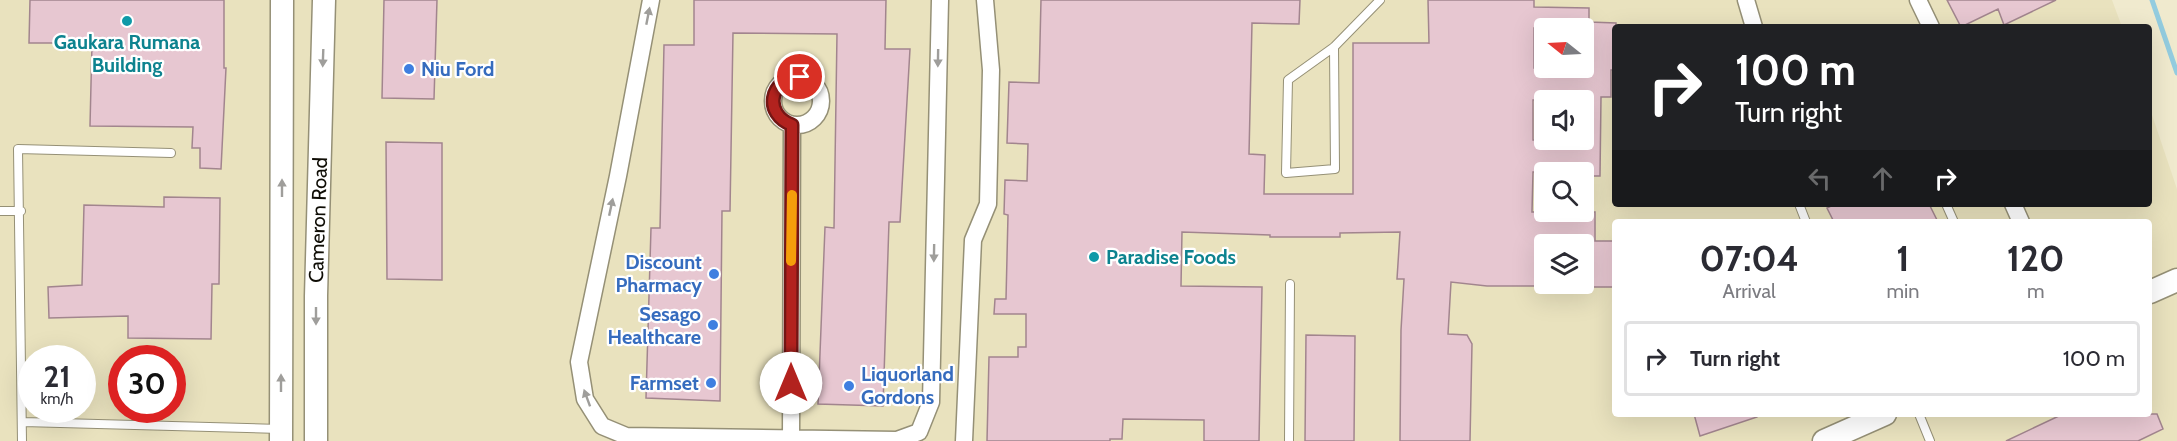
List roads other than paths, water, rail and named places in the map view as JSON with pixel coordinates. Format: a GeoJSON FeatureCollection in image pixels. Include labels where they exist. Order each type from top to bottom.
{"type":"FeatureCollection","features":[{"type":"Feature","properties":{"kind":"main road","name":"Cameron Road"},"geometry":{"type":"LineString","coordinates":[[281,435],[282,0]]}},
{"type":"Feature","properties":{"kind":"main road","name":"Cameron Road"},"geometry":{"type":"LineString","coordinates":[[316,441],[316,296],[324,0]]}},
{"type":"Feature","properties":{"kind":"main road"},"geometry":{"type":"LineString","coordinates":[[2152,291],[2177,280]]}},
{"type":"Feature","properties":{"kind":"main road"},"geometry":{"type":"LineString","coordinates":[[1824,441],[1878,417]]}},
{"type":"Feature","properties":{"kind":"street"},"geometry":{"type":"LineString","coordinates":[[651,0],[618,176],[579,362],[585,399],[602,426],[626,436],[791,440],[897,440],[919,432],[931,402],[940,0]]}},
{"type":"Feature","properties":{"kind":"street"},"geometry":{"type":"LineString","coordinates":[[964,441],[974,240],[988,204],[991,70],[985,0]]}},
{"type":"Feature","properties":{"kind":"street"},"geometry":{"type":"LineString","coordinates":[[1746,0],[1753,24]]}},
{"type":"Feature","properties":{"kind":"street"},"geometry":{"type":"LineString","coordinates":[[1918,0],[1929,24]]}},
{"type":"Feature","properties":{"kind":"street"},"geometry":{"type":"LineString","coordinates":[[791,440],[792,125]]}},
{"type":"Feature","properties":{"kind":"lane"},"geometry":{"type":"LineString","coordinates":[[1334,47],[1335,170],[1286,173],[1288,80],[1334,47],[1380,0]]}},
{"type":"Feature","properties":{"kind":"lane"},"geometry":{"type":"LineString","coordinates":[[22,345],[18,149],[171,153]]}},
{"type":"Feature","properties":{"kind":"lane"},"geometry":{"type":"LineString","coordinates":[[0,211],[21,212]]}},
{"type":"Feature","properties":{"kind":"lane"},"geometry":{"type":"LineString","coordinates":[[1289,441],[1290,284]]}},
{"type":"Feature","properties":{"kind":"lane"},"geometry":{"type":"LineString","coordinates":[[1920,417],[1930,441]]}},
{"type":"Feature","properties":{"kind":"lane"},"geometry":{"type":"LineString","coordinates":[[22,441],[23,423]]}},
{"type":"Feature","properties":{"kind":"lane"},"geometry":{"type":"LineString","coordinates":[[43,423],[281,435]]}},
{"type":"Feature","properties":{"kind":"waterway"},"geometry":{"type":"LineString","coordinates":[[2152,0],[2177,73]]}},
{"type":"Feature","properties":{"kind":"place","name":"Gaukara Rumana Building"},"geometry":{"type":"Point","coordinates":[127,21]}},
{"type":"Feature","properties":{"kind":"place","name":"Niu Ford"},"geometry":{"type":"Point","coordinates":[409,69]}},
{"type":"Feature","properties":{"kind":"place","name":"Paradise Foods"},"geometry":{"type":"Point","coordinates":[1094,257]}},
{"type":"Feature","properties":{"kind":"place","name":"Discount Pharmacy"},"geometry":{"type":"Point","coordinates":[714,274]}},
{"type":"Feature","properties":{"kind":"place","name":"Sesago Healthcare"},"geometry":{"type":"Point","coordinates":[713,325]}},
{"type":"Feature","properties":{"kind":"place","name":"Farmset"},"geometry":{"type":"Point","coordinates":[711,383]}},
{"type":"Feature","properties":{"kind":"place","name":"Liquorland Gordons"},"geometry":{"type":"Point","coordinates":[849,386]}}]}
